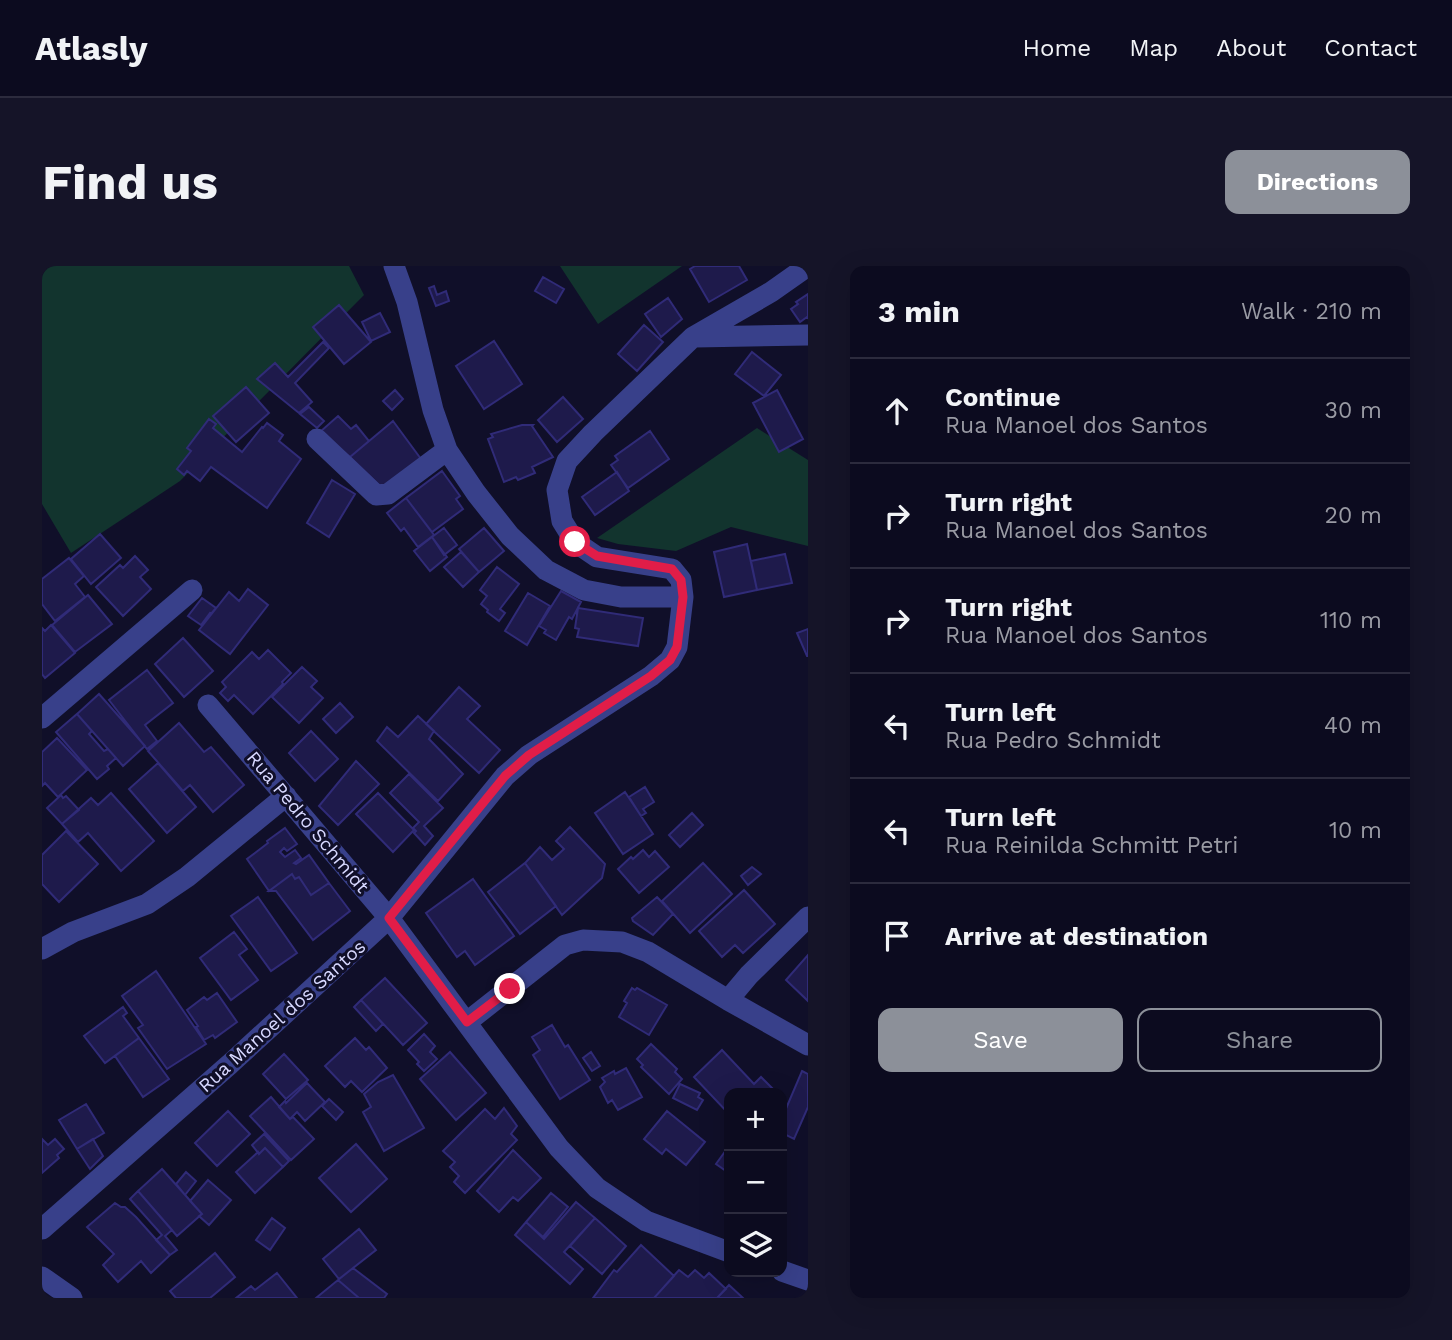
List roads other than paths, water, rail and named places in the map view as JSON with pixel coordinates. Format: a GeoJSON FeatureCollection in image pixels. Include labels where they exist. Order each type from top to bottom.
{"type":"FeatureCollection","features":[{"type":"Feature","properties":{"kind":"street"},"geometry":{"type":"LineString","coordinates":[[394,266],[407,302],[433,410],[447,450],[476,493],[510,536],[546,570],[584,590],[621,597],[683,597],[681,580],[672,569],[597,556],[575,542],[562,521],[557,490],[567,461],[693,337],[771,292],[808,267]]}},
{"type":"Feature","properties":{"kind":"street"},"geometry":{"type":"LineString","coordinates":[[693,337],[808,335]]}},
{"type":"Feature","properties":{"kind":"street"},"geometry":{"type":"LineString","coordinates":[[317,439],[376,495],[388,494],[447,450]]}},
{"type":"Feature","properties":{"kind":"street"},"geometry":{"type":"LineString","coordinates":[[42,718],[192,590]]}},
{"type":"Feature","properties":{"kind":"street","name":"Rua Manoel dos Santos"},"geometry":{"type":"LineString","coordinates":[[42,1229],[230,1064],[389,918],[505,776],[529,755],[651,676],[670,660],[677,647],[683,597]]}},
{"type":"Feature","properties":{"kind":"street","name":"Rua Pedro Schmidt"},"geometry":{"type":"LineString","coordinates":[[208,705],[389,918],[559,1147],[597,1188],[646,1221],[724,1250]]}},
{"type":"Feature","properties":{"kind":"street"},"geometry":{"type":"LineString","coordinates":[[42,949],[73,932],[147,904],[187,877],[286,796]]}},
{"type":"Feature","properties":{"kind":"street"},"geometry":{"type":"LineString","coordinates":[[728,1000],[749,975],[808,917]]}},
{"type":"Feature","properties":{"kind":"street"},"geometry":{"type":"LineString","coordinates":[[467,1022],[565,945],[583,940],[622,942],[648,952],[808,1045]]}},
{"type":"Feature","properties":{"kind":"street"},"geometry":{"type":"LineString","coordinates":[[787,1272],[808,1280]]}},
{"type":"Feature","properties":{"kind":"street"},"geometry":{"type":"LineString","coordinates":[[42,1277],[72,1298]]}}]}
